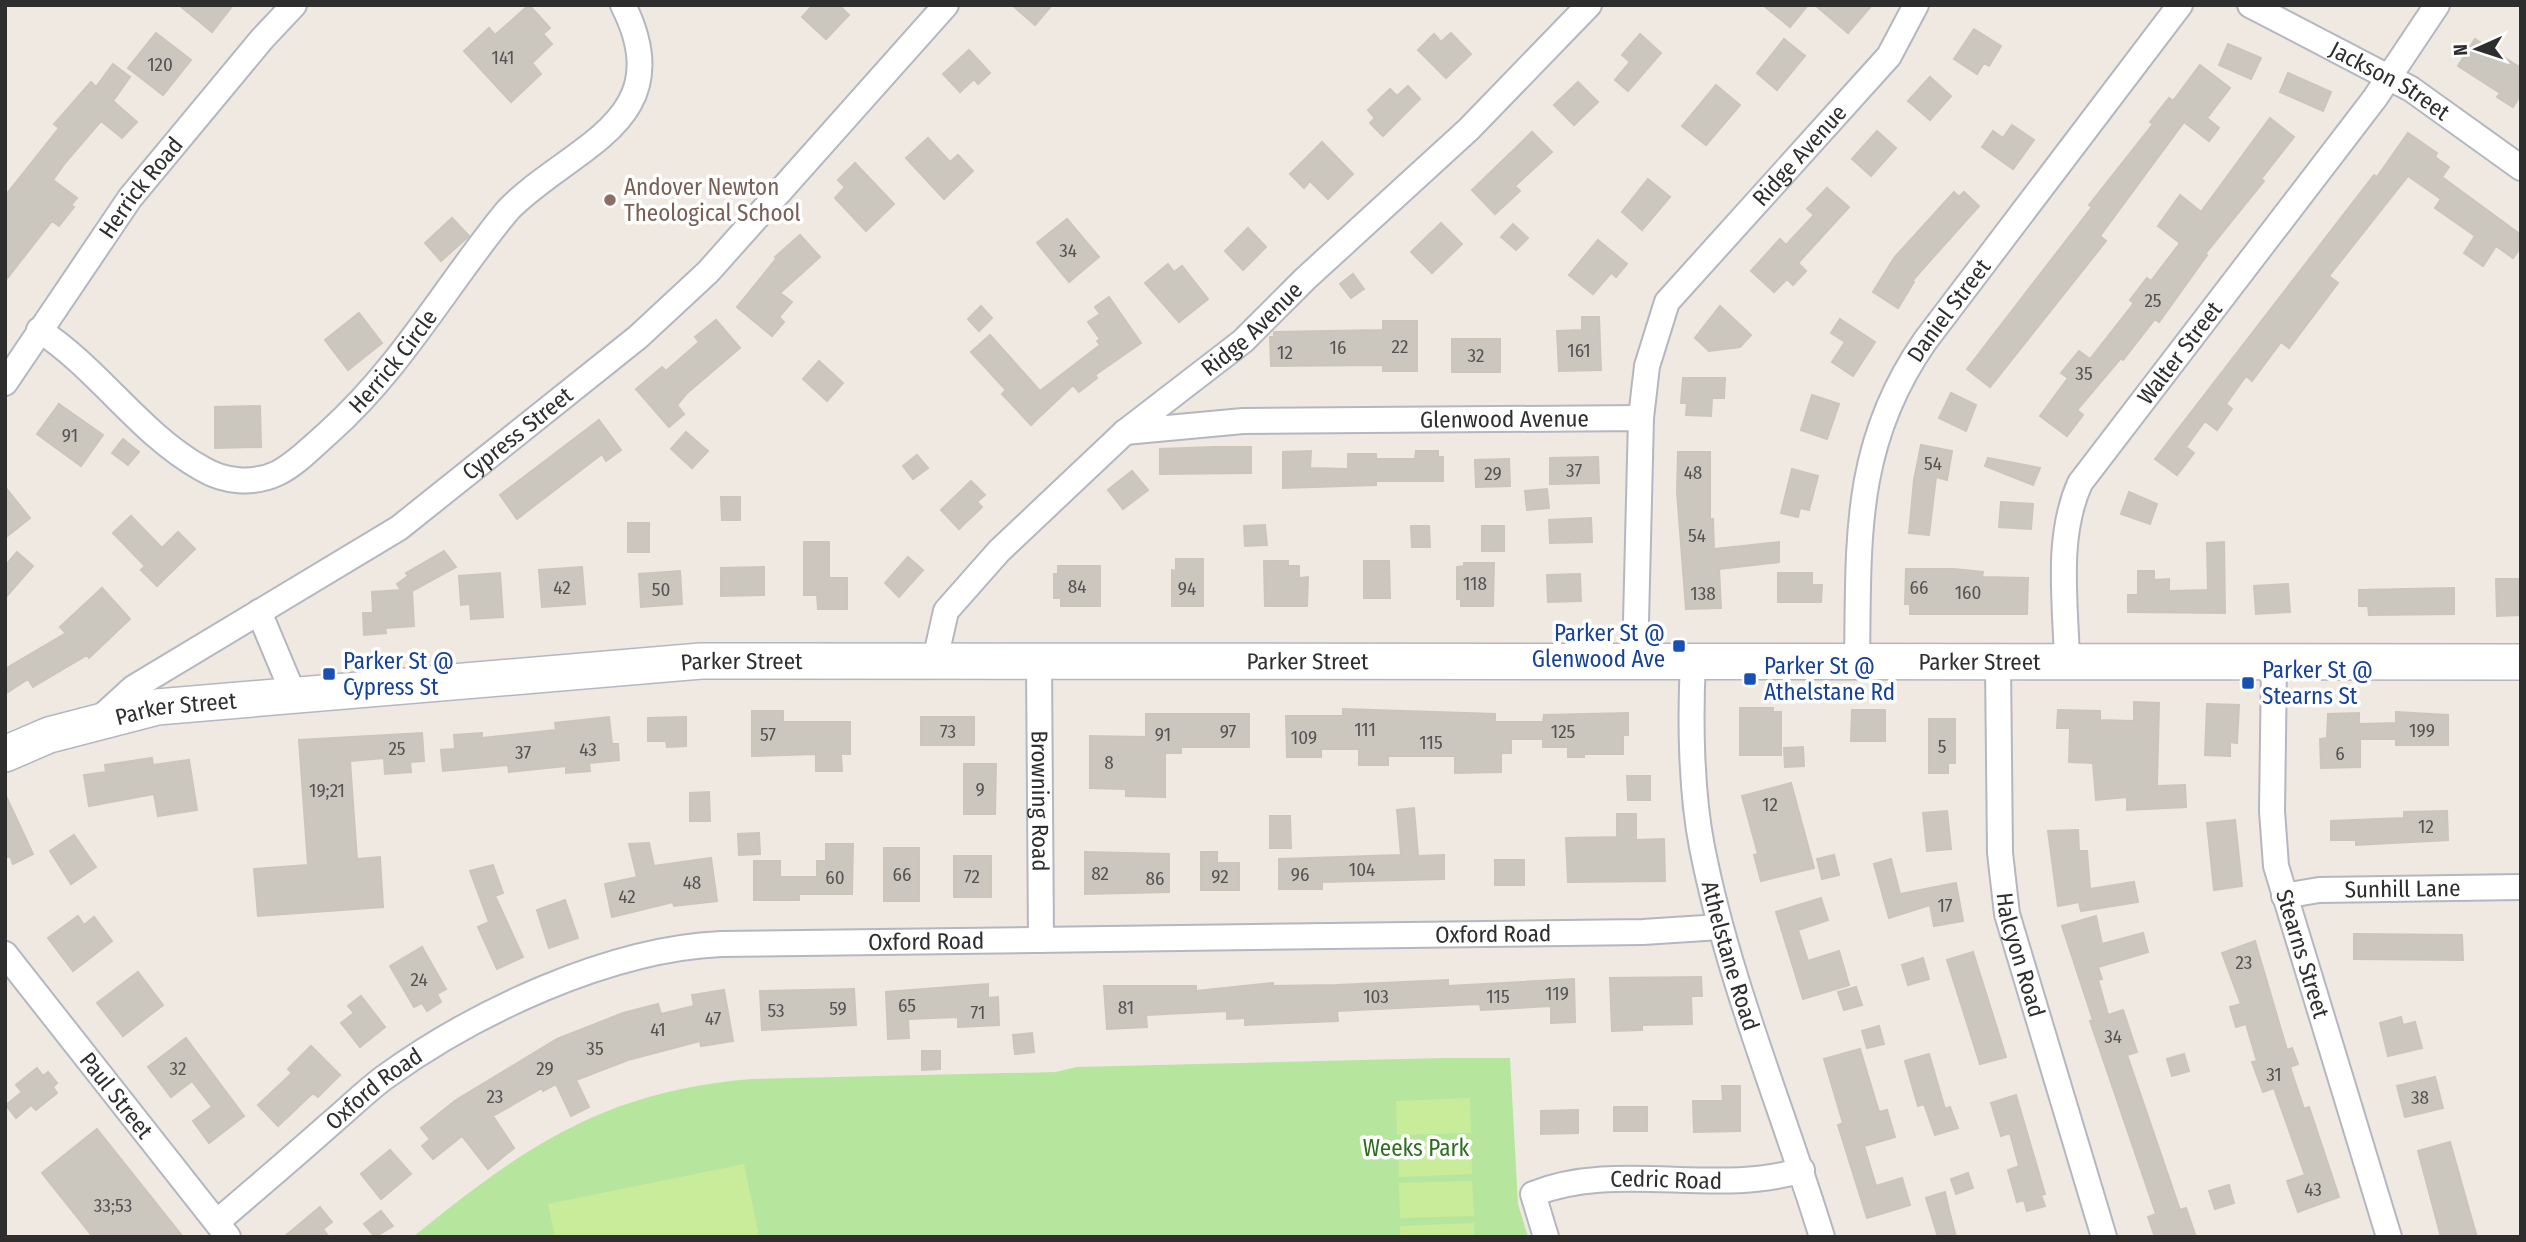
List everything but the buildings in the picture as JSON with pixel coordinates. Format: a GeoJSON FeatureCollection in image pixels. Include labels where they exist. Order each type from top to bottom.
{"type":"FeatureCollection","features":[{"type":"Feature","properties":{"kind":"main road","name":"Parker Street"},"geometry":{"type":"LineString","coordinates":[[99,719],[157,707],[293,693],[701,661],[2274,664],[2521,662]]}},
{"type":"Feature","properties":{"kind":"main road","name":"Cypress Street"},"geometry":{"type":"LineString","coordinates":[[5,754],[48,735],[99,719]]}},
{"type":"Feature","properties":{"kind":"street","name":"Herrick Road"},"geometry":{"type":"LineString","coordinates":[[5,383],[137,189],[261,38],[294,5]]}},
{"type":"Feature","properties":{"kind":"street","name":"Herrick Circle"},"geometry":{"type":"LineString","coordinates":[[39,330],[82,362],[168,445],[203,470],[237,480],[279,472],[345,417],[386,375],[508,210],[533,187],[577,158],[626,111],[635,93],[637,57],[632,29],[623,5]]}},
{"type":"Feature","properties":{"kind":"street","name":"Cypress Street"},"geometry":{"type":"LineString","coordinates":[[99,719],[133,688],[418,514],[676,304],[724,256],[890,65],[946,5]]}},
{"type":"Feature","properties":{"kind":"street","name":"Ridge Avenue"},"geometry":{"type":"LineString","coordinates":[[935,660],[946,611],[999,551],[1125,432],[1243,341],[1313,271],[1469,130],[1589,5]]}},
{"type":"Feature","properties":{"kind":"street","name":"Ridge Avenue"},"geometry":{"type":"LineString","coordinates":[[1641,418],[1647,366],[1667,302],[1889,56],[1916,5]]}},
{"type":"Feature","properties":{"kind":"street","name":"Jackson Street"},"geometry":{"type":"LineString","coordinates":[[2250,5],[2389,77],[2443,110],[2521,168]]}},
{"type":"Feature","properties":{"kind":"street","name":"Walter Street"},"geometry":{"type":"LineString","coordinates":[[2067,663],[2065,542],[2069,512],[2080,483],[2389,77],[2437,5]]}},
{"type":"Feature","properties":{"kind":"street","name":"Daniel Street"},"geometry":{"type":"LineString","coordinates":[[1857,663],[1858,534],[1862,497],[1876,440],[1901,379],[1925,341],[2146,54],[2176,8]]}},
{"type":"Feature","properties":{"kind":"street"},"geometry":{"type":"LineString","coordinates":[[1636,662],[1641,418]]}},
{"type":"Feature","properties":{"kind":"street","name":"Glenwood Avenue"},"geometry":{"type":"LineString","coordinates":[[1125,432],[1243,421],[1641,418]]}},
{"type":"Feature","properties":{"kind":"street"},"geometry":{"type":"LineString","coordinates":[[258,612],[293,693]]}},
{"type":"Feature","properties":{"kind":"street","name":"Browning Road"},"geometry":{"type":"LineString","coordinates":[[1039,660],[1041,940]]}},
{"type":"Feature","properties":{"kind":"street","name":"Athelstane Road"},"geometry":{"type":"LineString","coordinates":[[1693,662],[1695,795],[1702,846],[1720,926],[1822,1237]]}},
{"type":"Feature","properties":{"kind":"street","name":"Halcyon Road"},"geometry":{"type":"LineString","coordinates":[[1998,663],[2000,853],[2005,906],[2104,1237]]}},
{"type":"Feature","properties":{"kind":"street","name":"Stearns Street"},"geometry":{"type":"LineString","coordinates":[[2274,664],[2273,832],[2284,896],[2389,1237]]}},
{"type":"Feature","properties":{"kind":"street","name":"Sunhill Lane"},"geometry":{"type":"LineString","coordinates":[[2284,896],[2319,890],[2521,887]]}},
{"type":"Feature","properties":{"kind":"street","name":"Oxford Road"},"geometry":{"type":"LineString","coordinates":[[223,1230],[386,1076],[478,1020],[531,995],[636,956],[694,945],[1643,932],[1720,926]]}},
{"type":"Feature","properties":{"kind":"street","name":"Paul Street"},"geometry":{"type":"LineString","coordinates":[[5,954],[223,1230]]}},
{"type":"Feature","properties":{"kind":"street","name":"Cedric Road"},"geometry":{"type":"LineString","coordinates":[[1546,1237],[1533,1194],[1576,1181],[1769,1177],[1802,1170]]}},
{"type":"Feature","properties":{"kind":"green space","name":"Weeks Park"},"geometry":{"type":"Polygon","coordinates":[[[1510,1058],[1518,1204],[1528,1237],[413,1237],[492,1176],[568,1129],[652,1096],[699,1086],[751,1079],[1056,1072],[1076,1067],[1510,1058]]]}},
{"type":"Feature","properties":{"kind":"green space"},"geometry":{"type":"Polygon","coordinates":[[[1470,1098],[1471,1133],[1397,1135],[1396,1101],[1470,1098]]]}},
{"type":"Feature","properties":{"kind":"green space"},"geometry":{"type":"Polygon","coordinates":[[[1471,1139],[1472,1174],[1399,1177],[1398,1142],[1471,1139]]]}},
{"type":"Feature","properties":{"kind":"green space"},"geometry":{"type":"Polygon","coordinates":[[[744,1164],[759,1237],[555,1237],[548,1204],[744,1164]]]}},
{"type":"Feature","properties":{"kind":"green space"},"geometry":{"type":"Polygon","coordinates":[[[1472,1181],[1474,1216],[1400,1218],[1399,1183],[1472,1181]]]}},
{"type":"Feature","properties":{"kind":"green space"},"geometry":{"type":"Polygon","coordinates":[[[1474,1223],[1474,1237],[1400,1237],[1400,1226],[1474,1223]]]}},
{"type":"Feature","properties":{"kind":"place","name":"Andover Newton Theological School"},"geometry":{"type":"Point","coordinates":[610,200]}},
{"type":"Feature","properties":{"kind":"place","name":"Parker St @ Glenwood Ave"},"geometry":{"type":"Point","coordinates":[1679,646]}},
{"type":"Feature","properties":{"kind":"place","name":"Parker St @ Cypress St"},"geometry":{"type":"Point","coordinates":[329,674]}},
{"type":"Feature","properties":{"kind":"place","name":"Parker St @ Athelstane Rd"},"geometry":{"type":"Point","coordinates":[1750,679]}},
{"type":"Feature","properties":{"kind":"place","name":"Parker St @ Stearns St"},"geometry":{"type":"Point","coordinates":[2248,683]}}]}
